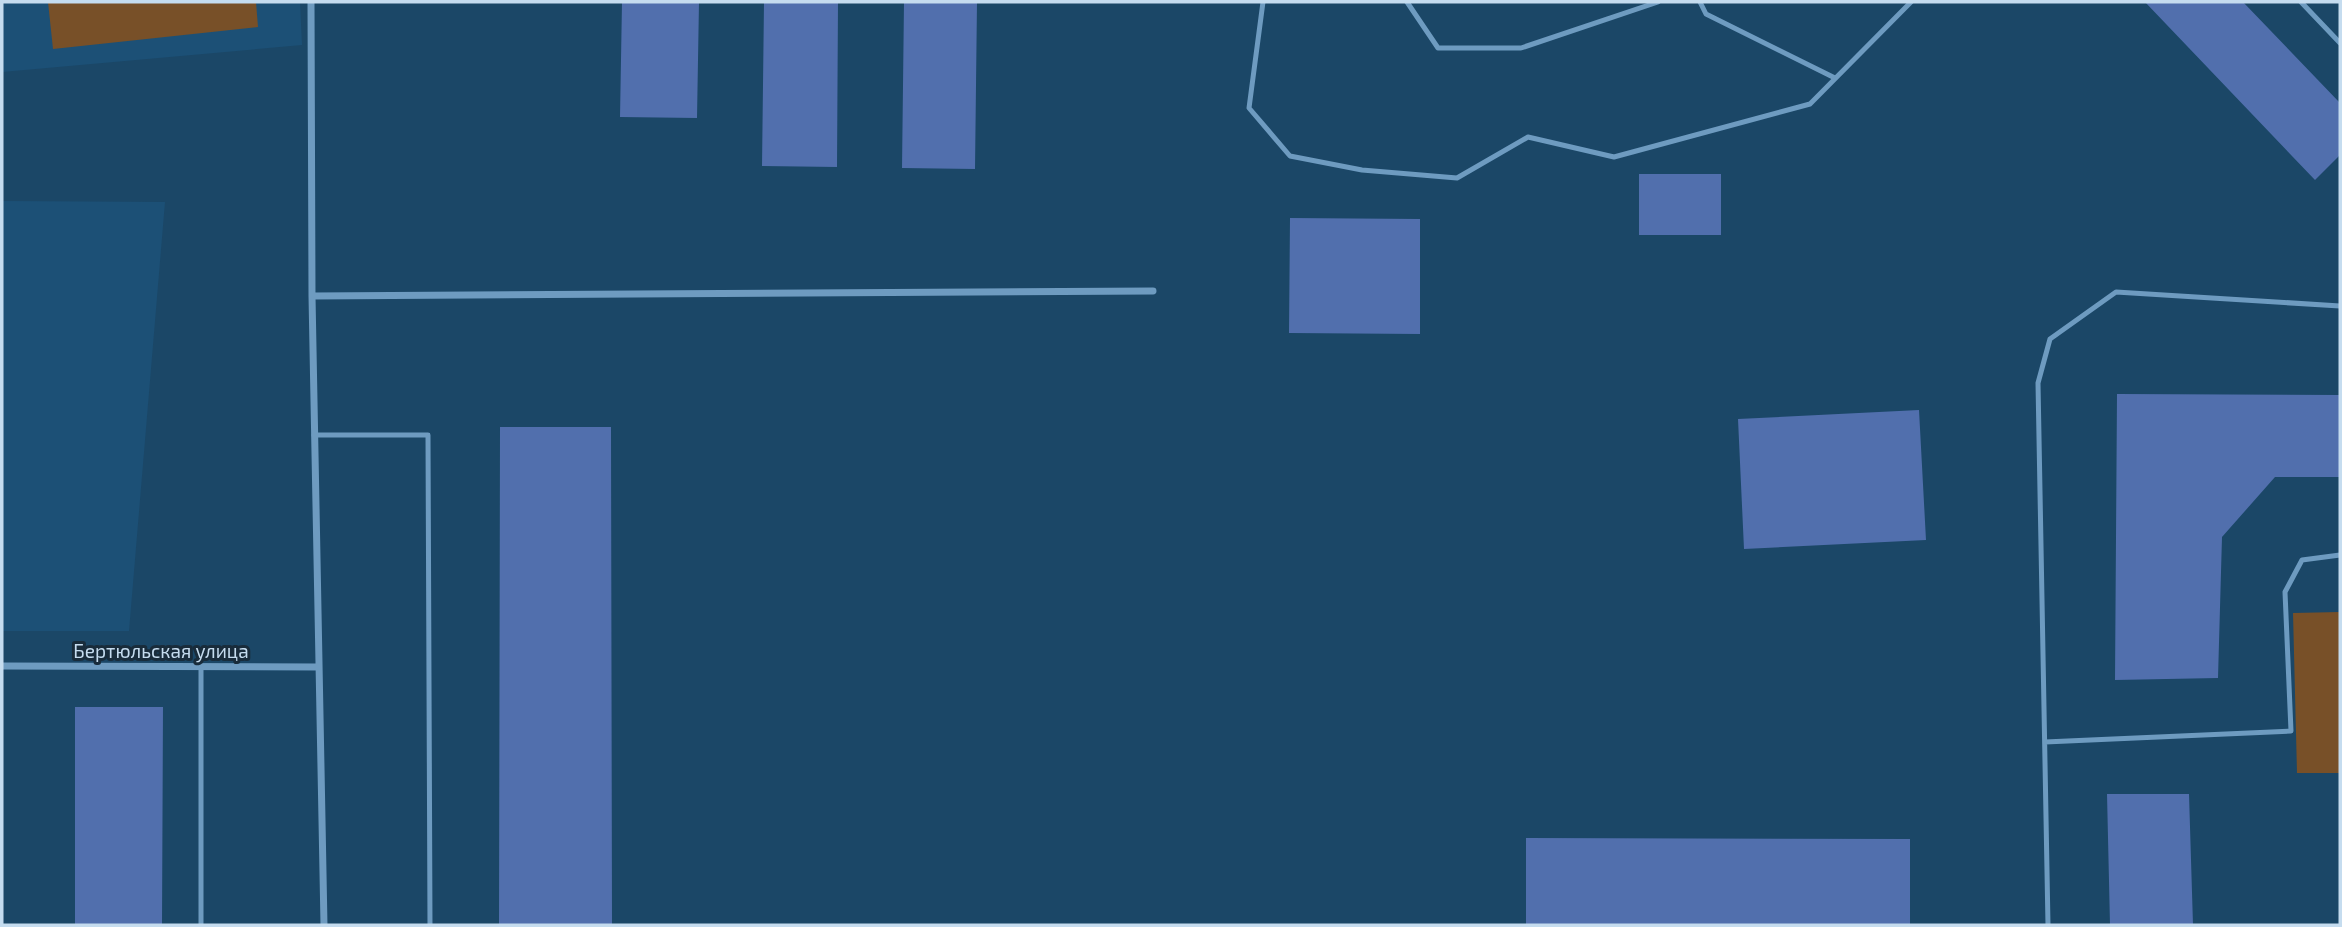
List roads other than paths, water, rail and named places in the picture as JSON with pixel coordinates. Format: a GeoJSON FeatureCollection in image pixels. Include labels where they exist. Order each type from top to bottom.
{"type":"FeatureCollection","features":[{"type":"Feature","properties":{"kind":"street"},"geometry":{"type":"LineString","coordinates":[[311,2],[312,296],[324,925]]}},
{"type":"Feature","properties":{"kind":"street"},"geometry":{"type":"LineString","coordinates":[[312,296],[1153,291]]}},
{"type":"Feature","properties":{"kind":"street","name":"Бертюльская улица"},"geometry":{"type":"LineString","coordinates":[[2,666],[319,667]]}},
{"type":"Feature","properties":{"kind":"lane"},"geometry":{"type":"LineString","coordinates":[[1264,2],[1250,108],[1290,156],[1362,170],[1457,178],[1528,137],[1614,157],[1810,104],[1911,2]]}},
{"type":"Feature","properties":{"kind":"lane"},"geometry":{"type":"LineString","coordinates":[[1407,2],[1438,48],[1521,48],[1658,2]]}},
{"type":"Feature","properties":{"kind":"lane"},"geometry":{"type":"LineString","coordinates":[[1700,2],[1706,14],[1835,78]]}},
{"type":"Feature","properties":{"kind":"lane"},"geometry":{"type":"LineString","coordinates":[[2301,2],[2340,43]]}},
{"type":"Feature","properties":{"kind":"lane"},"geometry":{"type":"LineString","coordinates":[[2048,925],[2038,383],[2050,340],[2116,292],[2340,306]]}},
{"type":"Feature","properties":{"kind":"lane"},"geometry":{"type":"LineString","coordinates":[[314,435],[428,435],[430,925]]}},
{"type":"Feature","properties":{"kind":"lane"},"geometry":{"type":"LineString","coordinates":[[2045,742],[2291,731],[2285,592],[2302,560],[2340,555]]}},
{"type":"Feature","properties":{"kind":"lane"},"geometry":{"type":"LineString","coordinates":[[201,667],[201,925]]}}]}
